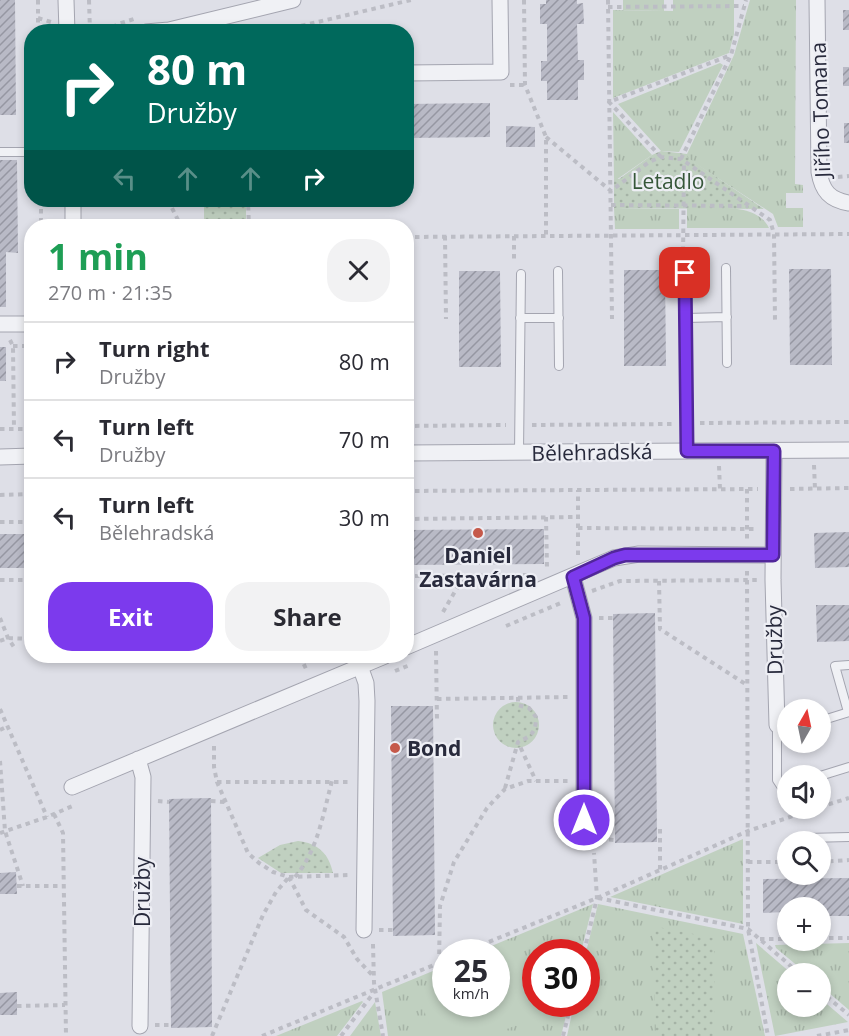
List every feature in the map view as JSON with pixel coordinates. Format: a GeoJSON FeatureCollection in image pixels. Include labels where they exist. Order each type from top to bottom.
{"type":"FeatureCollection","features":[{"type":"Feature","properties":{"kind":"street"},"geometry":{"type":"LineString","coordinates":[[66,0],[67,24]]}},
{"type":"Feature","properties":{"kind":"street"},"geometry":{"type":"LineString","coordinates":[[208,24],[293,0]]}},
{"type":"Feature","properties":{"kind":"street"},"geometry":{"type":"LineString","coordinates":[[414,73],[501,72],[500,0]]}},
{"type":"Feature","properties":{"kind":"street","name":"Jiřího Tomana"},"geometry":{"type":"LineString","coordinates":[[817,0],[821,185],[833,199],[849,203]]}},
{"type":"Feature","properties":{"kind":"street"},"geometry":{"type":"LineString","coordinates":[[2,328],[24,325]]}},
{"type":"Feature","properties":{"kind":"street","name":"Bělehradská"},"geometry":{"type":"LineString","coordinates":[[414,453],[849,450]]}},
{"type":"Feature","properties":{"kind":"street","name":"Družby"},"geometry":{"type":"LineString","coordinates":[[774,451],[773,555],[781,699]]}},
{"type":"Feature","properties":{"kind":"street"},"geometry":{"type":"LineString","coordinates":[[0,456],[24,456]]}},
{"type":"Feature","properties":{"kind":"street"},"geometry":{"type":"LineString","coordinates":[[414,644],[625,555],[773,555]]}},
{"type":"Feature","properties":{"kind":"street"},"geometry":{"type":"LineString","coordinates":[[573,577],[584,618],[584,781],[589,845]]}},
{"type":"Feature","properties":{"kind":"street"},"geometry":{"type":"LineString","coordinates":[[72,787],[368,663]]}},
{"type":"Feature","properties":{"kind":"street"},"geometry":{"type":"LineString","coordinates":[[360,666],[366,683],[364,930]]}},
{"type":"Feature","properties":{"kind":"street","name":"Družby"},"geometry":{"type":"LineString","coordinates":[[138,759],[143,777],[140,1026]]}},
{"type":"Feature","properties":{"kind":"lane"},"geometry":{"type":"LineString","coordinates":[[0,152],[24,152]]}},
{"type":"Feature","properties":{"kind":"lane"},"geometry":{"type":"LineString","coordinates":[[726,268],[727,363]]}},
{"type":"Feature","properties":{"kind":"lane"},"geometry":{"type":"LineString","coordinates":[[558,271],[559,366]]}},
{"type":"Feature","properties":{"kind":"lane"},"geometry":{"type":"LineString","coordinates":[[685,273],[687,451]]}},
{"type":"Feature","properties":{"kind":"lane"},"geometry":{"type":"LineString","coordinates":[[519,453],[520,274]]}},
{"type":"Feature","properties":{"kind":"lane"},"geometry":{"type":"LineString","coordinates":[[686,318],[726,317]]}},
{"type":"Feature","properties":{"kind":"lane"},"geometry":{"type":"LineString","coordinates":[[520,318],[559,318]]}},
{"type":"Feature","properties":{"kind":"lane"},"geometry":{"type":"LineString","coordinates":[[831,717],[848,712],[835,666],[849,665]]}},
{"type":"Feature","properties":{"kind":"lane"},"geometry":{"type":"LineString","coordinates":[[831,773],[849,767]]}},
{"type":"Feature","properties":{"kind":"lane"},"geometry":{"type":"LineString","coordinates":[[831,837],[849,837]]}},
{"type":"Feature","properties":{"kind":"path"},"geometry":{"type":"LineString","coordinates":[[38,0],[38,24]]}},
{"type":"Feature","properties":{"kind":"path"},"geometry":{"type":"LineString","coordinates":[[89,0],[90,24]]}},
{"type":"Feature","properties":{"kind":"path"},"geometry":{"type":"LineString","coordinates":[[309,24],[411,0]]}},
{"type":"Feature","properties":{"kind":"path"},"geometry":{"type":"LineString","coordinates":[[524,0],[525,85],[546,137],[546,236]]}},
{"type":"Feature","properties":{"kind":"path"},"geometry":{"type":"LineString","coordinates":[[608,0],[612,319]]}},
{"type":"Feature","properties":{"kind":"path"},"geometry":{"type":"LineString","coordinates":[[685,273],[683,267],[682,160],[731,55],[746,0]]}},
{"type":"Feature","properties":{"kind":"path"},"geometry":{"type":"LineString","coordinates":[[608,7],[744,6]]}},
{"type":"Feature","properties":{"kind":"path"},"geometry":{"type":"LineString","coordinates":[[609,102],[731,55]]}},
{"type":"Feature","properties":{"kind":"path"},"geometry":{"type":"LineString","coordinates":[[609,102],[661,157]]}},
{"type":"Feature","properties":{"kind":"path"},"geometry":{"type":"LineString","coordinates":[[546,137],[610,190]]}},
{"type":"Feature","properties":{"kind":"path"},"geometry":{"type":"LineString","coordinates":[[610,190],[649,162],[661,157],[682,160],[770,220],[774,234],[775,322]]}},
{"type":"Feature","properties":{"kind":"path"},"geometry":{"type":"LineString","coordinates":[[611,205],[748,206]]}},
{"type":"Feature","properties":{"kind":"path"},"geometry":{"type":"LineString","coordinates":[[414,237],[849,234]]}},
{"type":"Feature","properties":{"kind":"path"},"geometry":{"type":"LineString","coordinates":[[445,236],[446,320]]}},
{"type":"Feature","properties":{"kind":"path"},"geometry":{"type":"LineString","coordinates":[[514,236],[514,272],[520,274]]}},
{"type":"Feature","properties":{"kind":"path"},"geometry":{"type":"LineString","coordinates":[[2,328],[14,346],[14,429]]}},
{"type":"Feature","properties":{"kind":"path"},"geometry":{"type":"LineString","coordinates":[[14,346],[24,346]]}},
{"type":"Feature","properties":{"kind":"path"},"geometry":{"type":"LineString","coordinates":[[414,426],[849,422]]}},
{"type":"Feature","properties":{"kind":"path"},"geometry":{"type":"LineString","coordinates":[[0,429],[24,429]]}},
{"type":"Feature","properties":{"kind":"path"},"geometry":{"type":"LineString","coordinates":[[414,491],[849,488]]}},
{"type":"Feature","properties":{"kind":"path"},"geometry":{"type":"LineString","coordinates":[[747,489],[748,929],[768,1036]]}},
{"type":"Feature","properties":{"kind":"path"},"geometry":{"type":"LineString","coordinates":[[573,577],[570,565],[579,552],[578,490]]}},
{"type":"Feature","properties":{"kind":"path"},"geometry":{"type":"LineString","coordinates":[[0,495],[24,494]]}},
{"type":"Feature","properties":{"kind":"path"},"geometry":{"type":"LineString","coordinates":[[414,519],[579,517]]}},
{"type":"Feature","properties":{"kind":"path"},"geometry":{"type":"LineString","coordinates":[[546,518],[547,575]]}},
{"type":"Feature","properties":{"kind":"path"},"geometry":{"type":"LineString","coordinates":[[0,522],[24,522]]}},
{"type":"Feature","properties":{"kind":"path"},"geometry":{"type":"LineString","coordinates":[[578,528],[747,528]]}},
{"type":"Feature","properties":{"kind":"path"},"geometry":{"type":"LineString","coordinates":[[414,576],[536,575]]}},
{"type":"Feature","properties":{"kind":"path"},"geometry":{"type":"LineString","coordinates":[[442,615],[464,576]]}},
{"type":"Feature","properties":{"kind":"path"},"geometry":{"type":"LineString","coordinates":[[0,580],[24,580]]}},
{"type":"Feature","properties":{"kind":"path"},"geometry":{"type":"LineString","coordinates":[[578,596],[620,581],[747,580]]}},
{"type":"Feature","properties":{"kind":"path"},"geometry":{"type":"LineString","coordinates":[[659,581],[657,617],[660,629],[748,686]]}},
{"type":"Feature","properties":{"kind":"path"},"geometry":{"type":"LineString","coordinates":[[0,618],[14,647]]}},
{"type":"Feature","properties":{"kind":"path"},"geometry":{"type":"LineString","coordinates":[[0,641],[8,638],[24,639]]}},
{"type":"Feature","properties":{"kind":"path"},"geometry":{"type":"LineString","coordinates":[[436,654],[435,710],[437,722]]}},
{"type":"Feature","properties":{"kind":"path"},"geometry":{"type":"LineString","coordinates":[[436,699],[584,696]]}},
{"type":"Feature","properties":{"kind":"path"},"geometry":{"type":"LineString","coordinates":[[438,939],[440,906],[454,862],[488,808],[505,789],[518,742],[531,736],[536,728],[536,717],[529,708],[518,705],[518,697]]}},
{"type":"Feature","properties":{"kind":"path"},"geometry":{"type":"LineString","coordinates":[[0,709],[47,818]]}},
{"type":"Feature","properties":{"kind":"path"},"geometry":{"type":"LineString","coordinates":[[0,730],[8,726]]}},
{"type":"Feature","properties":{"kind":"path"},"geometry":{"type":"LineString","coordinates":[[518,742],[536,781]]}},
{"type":"Feature","properties":{"kind":"path"},"geometry":{"type":"LineString","coordinates":[[214,746],[217,782],[248,853],[259,863],[273,872],[289,877],[365,875]]}},
{"type":"Feature","properties":{"kind":"path"},"geometry":{"type":"LineString","coordinates":[[0,761],[2,832],[23,886]]}},
{"type":"Feature","properties":{"kind":"path"},"geometry":{"type":"LineString","coordinates":[[295,877],[314,846],[332,781]]}},
{"type":"Feature","properties":{"kind":"path"},"geometry":{"type":"LineString","coordinates":[[505,789],[528,781],[584,781]]}},
{"type":"Feature","properties":{"kind":"path"},"geometry":{"type":"LineString","coordinates":[[217,782],[366,782]]}},
{"type":"Feature","properties":{"kind":"path"},"geometry":{"type":"LineString","coordinates":[[831,804],[849,798]]}},
{"type":"Feature","properties":{"kind":"path"},"geometry":{"type":"LineString","coordinates":[[211,801],[225,802]]}},
{"type":"Feature","properties":{"kind":"path"},"geometry":{"type":"LineString","coordinates":[[2,832],[57,813],[63,833],[66,1036]]}},
{"type":"Feature","properties":{"kind":"path"},"geometry":{"type":"LineString","coordinates":[[496,939],[597,898],[748,831],[785,819]]}},
{"type":"Feature","properties":{"kind":"path"},"geometry":{"type":"LineString","coordinates":[[660,829],[658,839],[660,870]]}},
{"type":"Feature","properties":{"kind":"path"},"geometry":{"type":"LineString","coordinates":[[587,939],[597,898],[589,845]]}},
{"type":"Feature","properties":{"kind":"path"},"geometry":{"type":"LineString","coordinates":[[831,861],[849,860]]}},
{"type":"Feature","properties":{"kind":"path"},"geometry":{"type":"LineString","coordinates":[[748,862],[777,862]]}},
{"type":"Feature","properties":{"kind":"path"},"geometry":{"type":"LineString","coordinates":[[289,877],[306,910],[344,937],[357,959],[374,977]]}},
{"type":"Feature","properties":{"kind":"path"},"geometry":{"type":"LineString","coordinates":[[212,1036],[263,915],[276,892],[289,877]]}},
{"type":"Feature","properties":{"kind":"path"},"geometry":{"type":"LineString","coordinates":[[17,886],[65,886]]}},
{"type":"Feature","properties":{"kind":"path"},"geometry":{"type":"LineString","coordinates":[[597,898],[748,929],[787,963]]}},
{"type":"Feature","properties":{"kind":"path"},"geometry":{"type":"LineString","coordinates":[[364,930],[372,930],[374,977],[383,1036]]}},
{"type":"Feature","properties":{"kind":"path"},"geometry":{"type":"LineString","coordinates":[[831,938],[849,938]]}},
{"type":"Feature","properties":{"kind":"path"},"geometry":{"type":"LineString","coordinates":[[759,939],[777,939]]}},
{"type":"Feature","properties":{"kind":"path"},"geometry":{"type":"LineString","coordinates":[[262,1036],[432,966]]}},
{"type":"Feature","properties":{"kind":"path"},"geometry":{"type":"LineString","coordinates":[[341,1036],[376,990]]}},
{"type":"Feature","properties":{"kind":"path"},"geometry":{"type":"LineString","coordinates":[[831,1000],[849,1015]]}},
{"type":"Feature","properties":{"kind":"path"},"geometry":{"type":"LineString","coordinates":[[17,1006],[65,1005]]}},
{"type":"Feature","properties":{"kind":"path"},"geometry":{"type":"LineString","coordinates":[[563,1036],[568,1017]]}},
{"type":"Feature","properties":{"kind":"path"},"geometry":{"type":"LineString","coordinates":[[818,1036],[849,1030]]}},
{"type":"Feature","properties":{"kind":"green space"},"geometry":{"type":"Polygon","coordinates":[[[623,0],[664,0],[664,11],[623,10],[623,0]]]}},
{"type":"Feature","properties":{"kind":"green space"},"geometry":{"type":"Polygon","coordinates":[[[673,0],[734,0],[734,21],[673,21],[673,0]]]}},
{"type":"Feature","properties":{"kind":"green space"},"geometry":{"type":"Polygon","coordinates":[[[750,0],[796,0],[795,184],[803,185],[803,193],[786,193],[786,208],[803,208],[803,227],[778,227],[773,214],[687,158],[734,55],[750,0]]]}},
{"type":"Feature","properties":{"kind":"green space"},"geometry":{"type":"Polygon","coordinates":[[[613,10],[673,11],[674,21],[734,21],[734,34],[729,53],[613,98],[613,10]]]}},
{"type":"Feature","properties":{"kind":"green space"},"geometry":{"type":"Polygon","coordinates":[[[720,63],[723,65],[679,152],[661,151],[618,104],[720,63]]]}},
{"type":"Feature","properties":{"kind":"green space"},"geometry":{"type":"Polygon","coordinates":[[[613,112],[652,155],[616,180],[614,178],[613,112]]]}},
{"type":"Feature","properties":{"kind":"green space","name":"Letadlo"},"geometry":{"type":"Polygon","coordinates":[[[661,151],[687,154],[688,158],[764,209],[614,208],[614,178],[619,179],[661,151]]]}},
{"type":"Feature","properties":{"kind":"green space"},"geometry":{"type":"Polygon","coordinates":[[[204,207],[246,207],[246,219],[204,219],[204,207]]]}},
{"type":"Feature","properties":{"kind":"green space"},"geometry":{"type":"Polygon","coordinates":[[[614,208],[679,209],[679,229],[615,229],[614,208]]]}},
{"type":"Feature","properties":{"kind":"green space"},"geometry":{"type":"Polygon","coordinates":[[[687,208],[744,210],[763,219],[769,228],[687,228],[687,208]]]}},
{"type":"Feature","properties":{"kind":"green space"},"geometry":{"type":"Polygon","coordinates":[[[516,702],[525,703],[533,708],[538,716],[538,734],[533,742],[525,747],[516,748],[507,747],[499,742],[494,734],[493,725],[494,716],[499,708],[507,703],[516,702]]]}},
{"type":"Feature","properties":{"kind":"green space"},"geometry":{"type":"Polygon","coordinates":[[[743,839],[743,924],[610,897],[743,839]]]}},
{"type":"Feature","properties":{"kind":"green space"},"geometry":{"type":"Polygon","coordinates":[[[298,841],[311,844],[322,851],[329,860],[333,873],[281,873],[258,858],[280,845],[298,841]]]}},
{"type":"Feature","properties":{"kind":"green space"},"geometry":{"type":"Polygon","coordinates":[[[593,904],[584,939],[522,939],[522,1017],[566,1017],[561,1036],[388,1036],[382,992],[432,971],[432,1017],[510,1017],[508,939],[593,904]]]}},
{"type":"Feature","properties":{"kind":"green space"},"geometry":{"type":"Polygon","coordinates":[[[598,904],[743,934],[765,1036],[567,1036],[571,1017],[600,1017],[600,939],[589,939],[598,904]]]}},
{"type":"Feature","properties":{"kind":"green space"},"geometry":{"type":"Polygon","coordinates":[[[653,926],[714,938],[715,1036],[656,1036],[653,926]]]}},
{"type":"Feature","properties":{"kind":"green space"},"geometry":{"type":"Polygon","coordinates":[[[756,943],[779,963],[777,963],[777,1017],[831,1017],[831,1008],[848,1022],[775,1036],[756,943]]]}},
{"type":"Feature","properties":{"kind":"green space"},"geometry":{"type":"Polygon","coordinates":[[[831,943],[849,943],[849,1010],[831,995],[831,963],[794,963],[780,951],[831,951],[831,943]]]}},
{"type":"Feature","properties":{"kind":"green space"},"geometry":{"type":"Polygon","coordinates":[[[520,958],[522,963],[522,1017],[538,1017],[489,1036],[434,1036],[419,998],[432,992],[432,1017],[510,1017],[510,962],[520,958]]]}},
{"type":"Feature","properties":{"kind":"green space"},"geometry":{"type":"Polygon","coordinates":[[[362,1001],[337,1036],[276,1036],[362,1001]]]}},
{"type":"Feature","properties":{"kind":"green space"},"geometry":{"type":"Polygon","coordinates":[[[375,1002],[381,1036],[350,1036],[375,1002]]]}},
{"type":"Feature","properties":{"kind":"building"},"geometry":{"type":"Polygon","coordinates":[[[0,0],[15,0],[16,115],[0,115],[0,0]]]}},
{"type":"Feature","properties":{"kind":"building"},"geometry":{"type":"Polygon","coordinates":[[[546,0],[577,0],[577,4],[583,3],[584,24],[577,24],[578,60],[584,60],[584,80],[578,80],[578,100],[547,100],[547,81],[541,81],[541,61],[547,61],[547,24],[540,24],[540,4],[546,4],[546,0]]]}},
{"type":"Feature","properties":{"kind":"building"},"geometry":{"type":"Polygon","coordinates":[[[843,10],[849,10],[849,30],[843,30],[843,10]]]}},
{"type":"Feature","properties":{"kind":"building"},"geometry":{"type":"Polygon","coordinates":[[[843,67],[849,67],[849,86],[843,86],[843,67]]]}},
{"type":"Feature","properties":{"kind":"building"},"geometry":{"type":"Polygon","coordinates":[[[490,103],[490,137],[414,138],[414,104],[490,103]]]}},
{"type":"Feature","properties":{"kind":"building"},"geometry":{"type":"Polygon","coordinates":[[[844,123],[849,123],[849,143],[844,143],[844,123]]]}},
{"type":"Feature","properties":{"kind":"building"},"geometry":{"type":"Polygon","coordinates":[[[506,126],[535,127],[535,147],[506,147],[506,126]]]}},
{"type":"Feature","properties":{"kind":"building"},"geometry":{"type":"Polygon","coordinates":[[[0,160],[17,160],[18,253],[6,252],[6,307],[0,307],[0,160]]]}},
{"type":"Feature","properties":{"kind":"building"},"geometry":{"type":"Polygon","coordinates":[[[789,269],[831,269],[832,365],[790,365],[789,269]]]}},
{"type":"Feature","properties":{"kind":"building"},"geometry":{"type":"Polygon","coordinates":[[[624,270],[665,270],[666,366],[624,366],[624,270]]]}},
{"type":"Feature","properties":{"kind":"building"},"geometry":{"type":"Polygon","coordinates":[[[459,271],[500,271],[501,367],[459,367],[459,271]]]}},
{"type":"Feature","properties":{"kind":"building"},"geometry":{"type":"Polygon","coordinates":[[[0,347],[6,347],[6,381],[0,381],[0,347]]]}},
{"type":"Feature","properties":{"kind":"building"},"geometry":{"type":"Polygon","coordinates":[[[544,529],[544,564],[414,565],[414,530],[544,529]]]}},
{"type":"Feature","properties":{"kind":"building"},"geometry":{"type":"Polygon","coordinates":[[[849,532],[849,567],[815,568],[814,533],[849,532]]]}},
{"type":"Feature","properties":{"kind":"building"},"geometry":{"type":"Polygon","coordinates":[[[0,534],[24,534],[24,568],[0,568],[0,534]]]}},
{"type":"Feature","properties":{"kind":"building"},"geometry":{"type":"Polygon","coordinates":[[[816,605],[849,605],[849,641],[817,642],[816,605]]]}},
{"type":"Feature","properties":{"kind":"building"},"geometry":{"type":"Polygon","coordinates":[[[655,613],[657,842],[615,843],[613,614],[655,613]]]}},
{"type":"Feature","properties":{"kind":"building"},"geometry":{"type":"Polygon","coordinates":[[[391,706],[433,706],[435,935],[393,936],[391,706]]]}},
{"type":"Feature","properties":{"kind":"building"},"geometry":{"type":"Polygon","coordinates":[[[211,798],[212,1027],[171,1028],[169,799],[211,798]]]}},
{"type":"Feature","properties":{"kind":"building"},"geometry":{"type":"Polygon","coordinates":[[[16,872],[17,894],[0,894],[0,873],[16,872]]]}},
{"type":"Feature","properties":{"kind":"building"},"geometry":{"type":"Polygon","coordinates":[[[831,878],[849,878],[849,916],[831,916],[831,897],[777,897],[777,912],[763,913],[763,879],[777,879],[777,885],[831,885],[831,878]]]}},
{"type":"Feature","properties":{"kind":"building"},"geometry":{"type":"Polygon","coordinates":[[[17,992],[17,1015],[0,1015],[0,993],[17,992]]]}},
{"type":"Feature","properties":{"kind":"place","name":"Daniel Zastavárna"},"geometry":{"type":"Point","coordinates":[478,533]}},
{"type":"Feature","properties":{"kind":"place","name":"Bond"},"geometry":{"type":"Point","coordinates":[395,748]}},
{"type":"Feature","properties":{"kind":"route"},"geometry":{"type":"LineString","coordinates":[[584,820],[584,618],[573,577],[625,555],[773,555],[774,451],[687,451],[685,273]]}}]}
